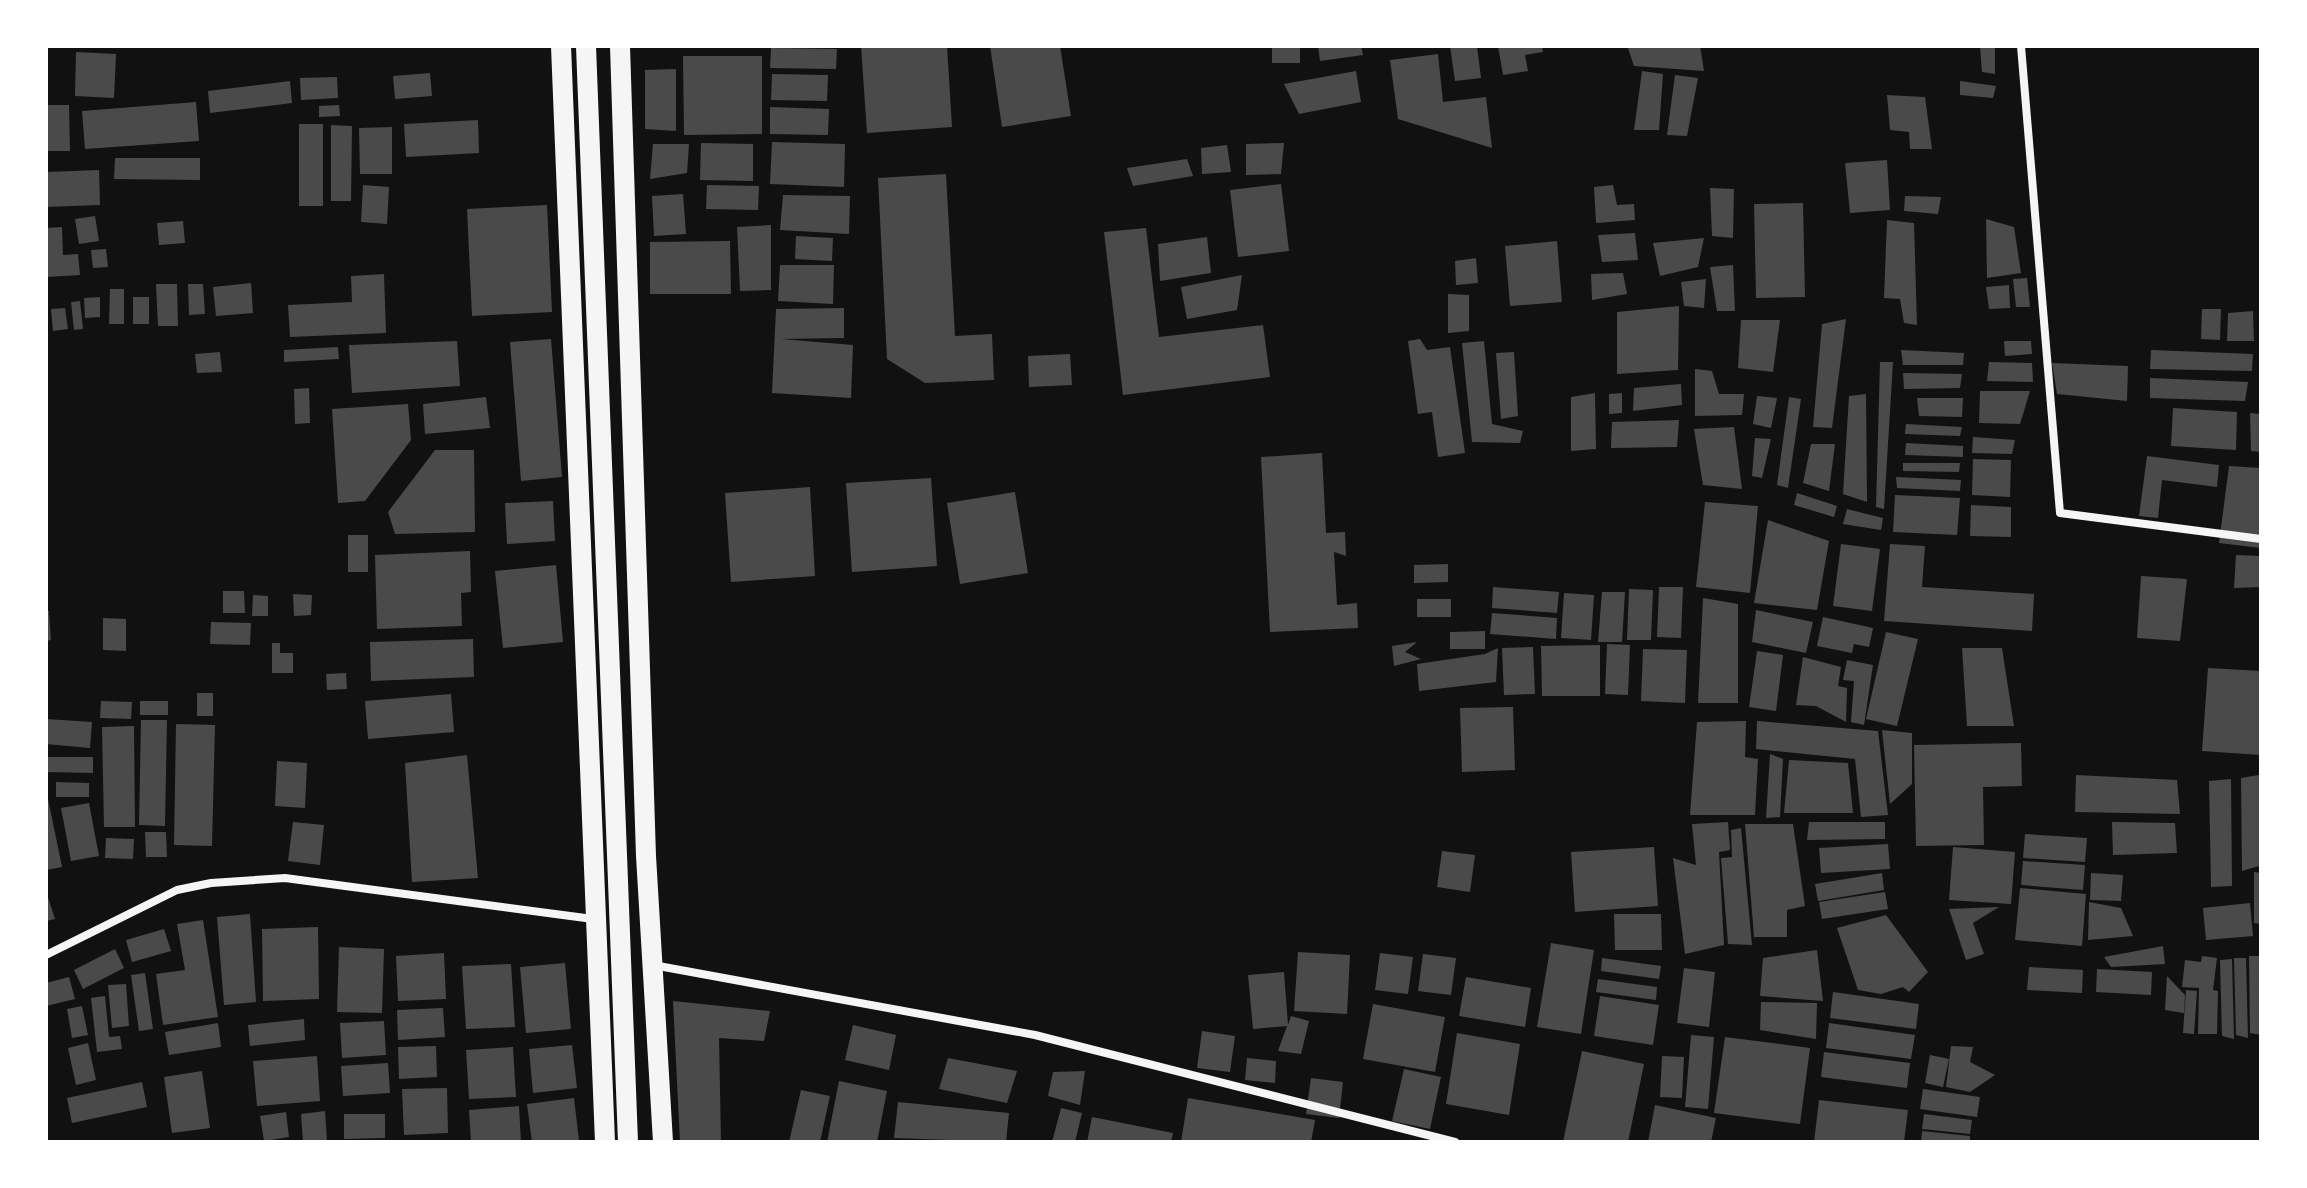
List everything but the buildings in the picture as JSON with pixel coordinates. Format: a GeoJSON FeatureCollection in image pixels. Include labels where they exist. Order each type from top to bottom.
{"type":"FeatureCollection","features":[{"type":"Feature","properties":{"kind":"main road"},"geometry":{"type":"LineString","coordinates":[[561,46],[593,919],[605,1142]]}},
{"type":"Feature","properties":{"kind":"main road"},"geometry":{"type":"LineString","coordinates":[[586,46],[628,1142]]}},
{"type":"Feature","properties":{"kind":"main road"},"geometry":{"type":"LineString","coordinates":[[620,46],[645,840],[663,1142]]}},
{"type":"Feature","properties":{"kind":"street"},"geometry":{"type":"LineString","coordinates":[[2021,46],[2060,513],[2261,539]]}},
{"type":"Feature","properties":{"kind":"street"},"geometry":{"type":"LineString","coordinates":[[46,955],[177,890],[285,878],[593,919]]}},
{"type":"Feature","properties":{"kind":"street"},"geometry":{"type":"LineString","coordinates":[[653,965],[1035,1035],[1455,1142]]}}]}
